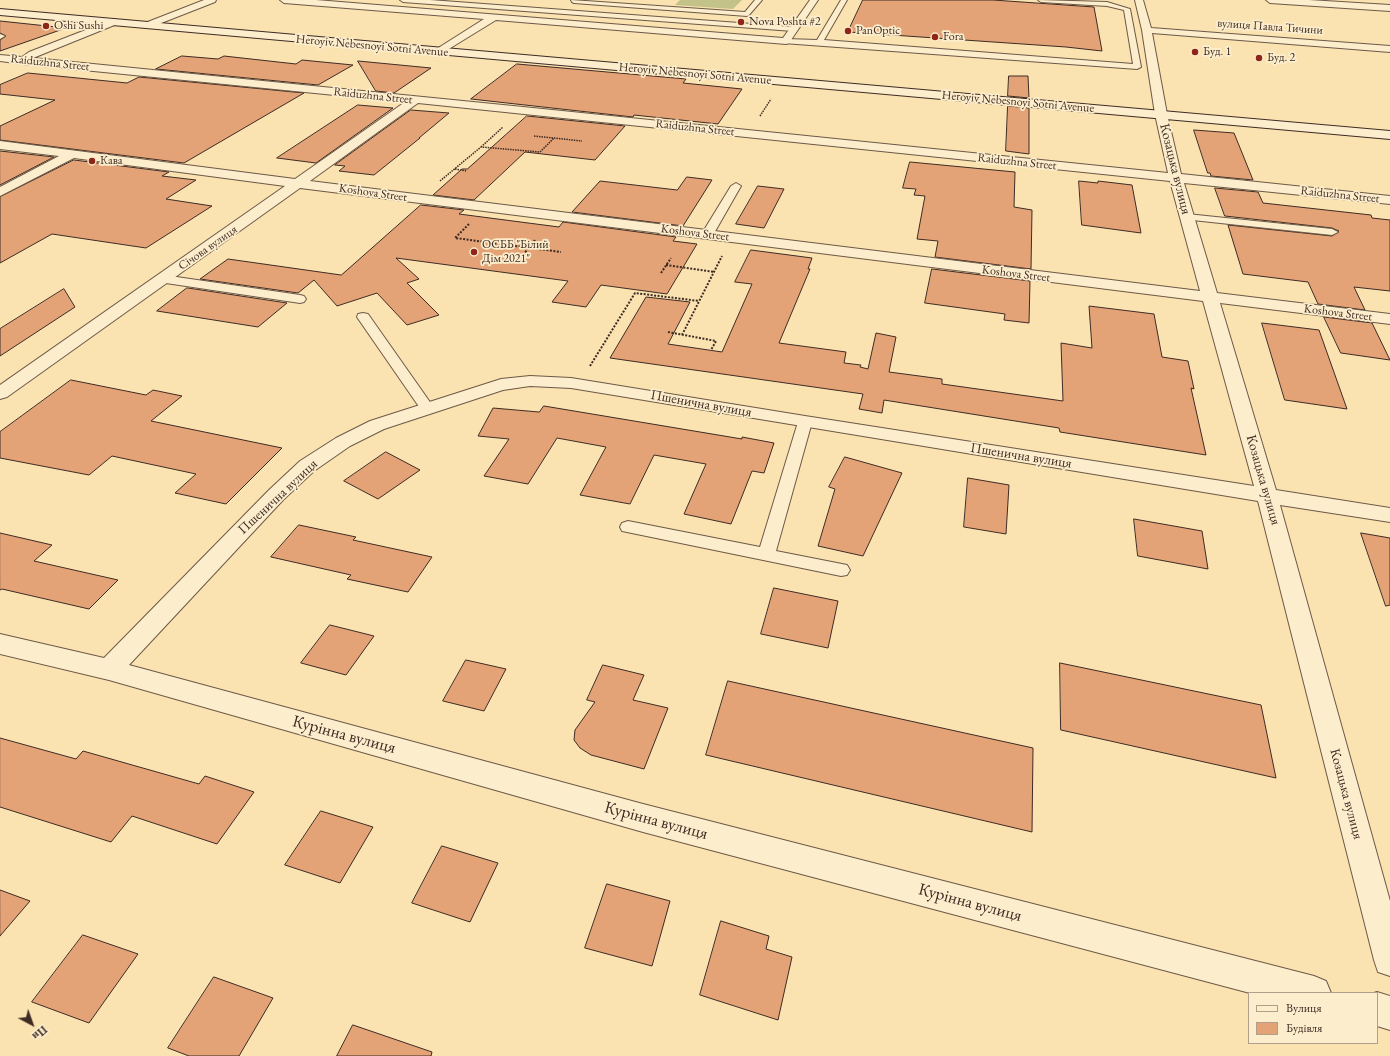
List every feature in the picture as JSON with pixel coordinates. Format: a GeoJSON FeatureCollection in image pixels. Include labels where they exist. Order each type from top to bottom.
{"type":"FeatureCollection","features":[{"type":"Feature","properties":{"kind":"street"},"geometry":{"type":"LineString","coordinates":[[148,25],[212,0]]}},
{"type":"Feature","properties":{"kind":"street"},"geometry":{"type":"LineString","coordinates":[[284,0],[786,40],[814,0]]}},
{"type":"Feature","properties":{"kind":"street","name":"Козацька вулиця"},"geometry":{"type":"LineString","coordinates":[[1139,0],[1147,30],[1161,114],[1176,179],[1267,495],[1390,960]]}},
{"type":"Feature","properties":{"kind":"street"},"geometry":{"type":"LineString","coordinates":[[1270,0],[1390,8]]}},
{"type":"Feature","properties":{"kind":"street","name":"Heroyiv Nebesnoyi Sotni Avenue"},"geometry":{"type":"LineString","coordinates":[[0,12],[439,52],[1161,114],[1390,136]]}},
{"type":"Feature","properties":{"kind":"street"},"geometry":{"type":"LineString","coordinates":[[439,52],[494,17]]}},
{"type":"Feature","properties":{"kind":"street"},"geometry":{"type":"LineString","coordinates":[[24,61],[33,54],[114,22]]}},
{"type":"Feature","properties":{"kind":"street","name":"вулиця Павла Тичини"},"geometry":{"type":"LineString","coordinates":[[1147,30],[1390,49]]}},
{"type":"Feature","properties":{"kind":"street","name":"Raiduzhna Street"},"geometry":{"type":"LineString","coordinates":[[3,63],[24,61],[655,124],[1390,200]]}},
{"type":"Feature","properties":{"kind":"street"},"geometry":{"type":"LineString","coordinates":[[1137,67],[1154,68]]}},
{"type":"Feature","properties":{"kind":"street","name":"Січова вулиця"},"geometry":{"type":"LineString","coordinates":[[0,393],[415,100]]}},
{"type":"Feature","properties":{"kind":"street","name":"Koshova Street"},"geometry":{"type":"LineString","coordinates":[[0,145],[418,199],[1210,298],[1390,319]]}},
{"type":"Feature","properties":{"kind":"street"},"geometry":{"type":"LineString","coordinates":[[0,192],[73,154]]}},
{"type":"Feature","properties":{"kind":"street","name":"Пшенична вулиця"},"geometry":{"type":"LineString","coordinates":[[109,670],[276,495],[307,466],[343,442],[377,425],[501,385],[530,381],[579,384],[805,422],[1390,515]]}},
{"type":"Feature","properties":{"kind":"street","name":"Курінна вулиця"},"geometry":{"type":"LineString","coordinates":[[0,644],[109,670],[643,818],[1310,992]]}},
{"type":"Feature","properties":{"kind":"street"},"geometry":{"type":"LineString","coordinates":[[1378,1010],[1390,1013]]}},
{"type":"Feature","properties":{"kind":"lane"},"geometry":{"type":"LineString","coordinates":[[403,0],[793,29]]}},
{"type":"Feature","properties":{"kind":"lane"},"geometry":{"type":"LineString","coordinates":[[494,17],[522,0]]}},
{"type":"Feature","properties":{"kind":"lane"},"geometry":{"type":"LineString","coordinates":[[576,0],[574,1],[747,14],[759,0]]}},
{"type":"Feature","properties":{"kind":"lane"},"geometry":{"type":"LineString","coordinates":[[661,7],[669,0]]}},
{"type":"Feature","properties":{"kind":"lane"},"geometry":{"type":"LineString","coordinates":[[819,42],[844,0]]}},
{"type":"Feature","properties":{"kind":"lane"},"geometry":{"type":"LineString","coordinates":[[786,40],[1137,67],[1126,9],[1107,4],[1041,0]]}},
{"type":"Feature","properties":{"kind":"lane"},"geometry":{"type":"LineString","coordinates":[[707,235],[736,186]]}},
{"type":"Feature","properties":{"kind":"lane"},"geometry":{"type":"LineString","coordinates":[[1187,217],[1332,232]]}},
{"type":"Feature","properties":{"kind":"lane"},"geometry":{"type":"LineString","coordinates":[[163,279],[300,299]]}},
{"type":"Feature","properties":{"kind":"lane"},"geometry":{"type":"LineString","coordinates":[[363,317],[427,408]]}},
{"type":"Feature","properties":{"kind":"lane"},"geometry":{"type":"LineString","coordinates":[[766,555],[805,422]]}},
{"type":"Feature","properties":{"kind":"lane"},"geometry":{"type":"LineString","coordinates":[[628,528],[841,570]]}},
{"type":"Feature","properties":{"kind":"path"},"geometry":{"type":"LineString","coordinates":[[534,136],[582,140]]}},
{"type":"Feature","properties":{"kind":"path"},"geometry":{"type":"LineString","coordinates":[[418,199],[481,147],[540,152],[554,138]]}},
{"type":"Feature","properties":{"kind":"path"},"geometry":{"type":"LineString","coordinates":[[455,169],[466,171]]}},
{"type":"Feature","properties":{"kind":"path"},"geometry":{"type":"LineString","coordinates":[[486,207],[455,238],[561,252]]}},
{"type":"Feature","properties":{"kind":"path"},"geometry":{"type":"LineString","coordinates":[[682,335],[732,238]]}},
{"type":"Feature","properties":{"kind":"path"},"geometry":{"type":"LineString","coordinates":[[523,255],[535,240]]}},
{"type":"Feature","properties":{"kind":"path"},"geometry":{"type":"LineString","coordinates":[[661,274],[670,258]]}},
{"type":"Feature","properties":{"kind":"path"},"geometry":{"type":"LineString","coordinates":[[666,265],[714,272]]}},
{"type":"Feature","properties":{"kind":"path"},"geometry":{"type":"LineString","coordinates":[[579,384],[635,292],[699,301]]}},
{"type":"Feature","properties":{"kind":"path"},"geometry":{"type":"LineString","coordinates":[[668,332],[716,340],[711,350]]}},
{"type":"Feature","properties":{"kind":"shaded area"},"geometry":{"type":"Polygon","coordinates":[[[680,0],[742,0],[733,9],[675,5],[680,0]]]}},
{"type":"Feature","properties":{"kind":"building"},"geometry":{"type":"Polygon","coordinates":[[[863,0],[993,0],[1094,7],[1102,51],[1066,47],[848,32],[863,0]]]}},
{"type":"Feature","properties":{"kind":"building"},"geometry":{"type":"Polygon","coordinates":[[[0,21],[66,28],[0,51],[0,40],[6,36],[0,33],[0,21]]]}},
{"type":"Feature","properties":{"kind":"building"},"geometry":{"type":"Polygon","coordinates":[[[182,56],[218,59],[224,56],[296,64],[302,60],[353,65],[318,85],[156,69],[182,56]]]}},
{"type":"Feature","properties":{"kind":"building"},"geometry":{"type":"Polygon","coordinates":[[[358,61],[431,68],[394,93],[376,91],[358,61]]]}},
{"type":"Feature","properties":{"kind":"building"},"geometry":{"type":"Polygon","coordinates":[[[517,64],[686,79],[683,83],[742,89],[718,124],[634,115],[633,117],[471,99],[517,64]]]}},
{"type":"Feature","properties":{"kind":"building"},"geometry":{"type":"Polygon","coordinates":[[[28,73],[127,83],[139,77],[304,93],[184,163],[0,140],[0,126],[55,100],[0,94],[0,85],[28,73]]]}},
{"type":"Feature","properties":{"kind":"building"},"geometry":{"type":"Polygon","coordinates":[[[1009,76],[1028,76],[1029,98],[1008,96],[1009,76]]]}},
{"type":"Feature","properties":{"kind":"building"},"geometry":{"type":"Polygon","coordinates":[[[358,105],[393,108],[316,163],[277,158],[358,105]]]}},
{"type":"Feature","properties":{"kind":"building"},"geometry":{"type":"Polygon","coordinates":[[[1008,106],[1029,108],[1029,154],[1006,151],[1008,106]]]}},
{"type":"Feature","properties":{"kind":"building"},"geometry":{"type":"Polygon","coordinates":[[[411,110],[449,113],[374,175],[339,171],[345,166],[335,165],[411,110]]]}},
{"type":"Feature","properties":{"kind":"building"},"geometry":{"type":"Polygon","coordinates":[[[527,116],[625,126],[595,160],[525,152],[474,200],[433,195],[462,169],[467,169],[527,116]]]}},
{"type":"Feature","properties":{"kind":"building"},"geometry":{"type":"Polygon","coordinates":[[[1194,130],[1234,133],[1253,180],[1211,176],[1210,173],[1208,173],[1194,130]]]}},
{"type":"Feature","properties":{"kind":"building"},"geometry":{"type":"Polygon","coordinates":[[[0,151],[54,157],[0,185],[0,151]]]}},
{"type":"Feature","properties":{"kind":"building"},"geometry":{"type":"Polygon","coordinates":[[[74,160],[169,172],[162,176],[196,180],[166,199],[212,206],[146,248],[52,234],[0,263],[0,197],[74,160]]]}},
{"type":"Feature","properties":{"kind":"building"},"geometry":{"type":"Polygon","coordinates":[[[910,162],[1015,172],[1014,207],[1032,210],[1031,269],[935,257],[938,241],[917,239],[925,196],[914,195],[916,189],[903,188],[910,162]]]}},
{"type":"Feature","properties":{"kind":"building"},"geometry":{"type":"Polygon","coordinates":[[[687,177],[712,180],[683,226],[572,212],[600,181],[677,190],[687,177]]]}},
{"type":"Feature","properties":{"kind":"building"},"geometry":{"type":"Polygon","coordinates":[[[1079,181],[1098,183],[1098,181],[1132,185],[1141,233],[1082,225],[1079,181]]]}},
{"type":"Feature","properties":{"kind":"building"},"geometry":{"type":"Polygon","coordinates":[[[758,186],[784,189],[764,228],[736,224],[758,186]]]}},
{"type":"Feature","properties":{"kind":"building"},"geometry":{"type":"Polygon","coordinates":[[[1215,188],[1258,192],[1263,203],[1371,215],[1372,218],[1390,220],[1390,291],[1354,287],[1365,310],[1318,304],[1308,282],[1243,274],[1228,225],[1332,236],[1339,231],[1332,228],[1225,216],[1215,188]]]}},
{"type":"Feature","properties":{"kind":"building"},"geometry":{"type":"Polygon","coordinates":[[[421,205],[464,210],[459,214],[559,227],[563,222],[676,237],[673,241],[697,244],[667,294],[601,285],[586,307],[552,302],[568,281],[396,258],[419,279],[407,283],[439,315],[407,325],[377,293],[337,306],[314,280],[298,293],[200,279],[228,259],[341,275],[421,205]]]}},
{"type":"Feature","properties":{"kind":"building"},"geometry":{"type":"Polygon","coordinates":[[[751,250],[812,258],[808,269],[810,269],[779,343],[846,352],[844,363],[861,365],[860,367],[868,369],[876,333],[896,337],[889,372],[942,379],[942,384],[1063,401],[1061,343],[1092,348],[1089,306],[1154,314],[1162,357],[1188,361],[1194,389],[1191,388],[1206,455],[1060,432],[1059,428],[884,400],[882,413],[859,409],[863,394],[610,358],[646,297],[690,302],[668,344],[722,352],[752,284],[735,282],[751,250]]]}},
{"type":"Feature","properties":{"kind":"building"},"geometry":{"type":"Polygon","coordinates":[[[932,269],[1030,281],[1029,323],[1004,320],[1005,314],[925,303],[932,269]]]}},
{"type":"Feature","properties":{"kind":"building"},"geometry":{"type":"Polygon","coordinates":[[[187,288],[287,303],[258,327],[157,311],[187,288]]]}},
{"type":"Feature","properties":{"kind":"building"},"geometry":{"type":"Polygon","coordinates":[[[64,289],[75,307],[0,356],[0,329],[64,289]]]}},
{"type":"Feature","properties":{"kind":"building"},"geometry":{"type":"Polygon","coordinates":[[[1324,317],[1372,323],[1390,360],[1341,353],[1324,317]]]}},
{"type":"Feature","properties":{"kind":"building"},"geometry":{"type":"Polygon","coordinates":[[[1262,323],[1319,330],[1347,409],[1285,400],[1262,323]]]}},
{"type":"Feature","properties":{"kind":"building"},"geometry":{"type":"Polygon","coordinates":[[[71,380],[146,395],[153,390],[182,396],[151,421],[282,448],[226,504],[175,493],[196,474],[112,456],[89,475],[0,458],[0,432],[71,380]]]}},
{"type":"Feature","properties":{"kind":"building"},"geometry":{"type":"Polygon","coordinates":[[[544,406],[774,443],[764,473],[752,471],[731,524],[684,514],[706,464],[654,455],[630,504],[580,495],[606,447],[557,438],[528,484],[484,476],[509,439],[478,436],[493,408],[539,412],[544,406]]]}},
{"type":"Feature","properties":{"kind":"building"},"geometry":{"type":"Polygon","coordinates":[[[386,452],[420,470],[378,499],[344,481],[386,452]]]}},
{"type":"Feature","properties":{"kind":"building"},"geometry":{"type":"Polygon","coordinates":[[[845,457],[902,473],[863,556],[818,546],[835,489],[829,487],[845,457]]]}},
{"type":"Feature","properties":{"kind":"building"},"geometry":{"type":"Polygon","coordinates":[[[968,478],[1009,485],[1006,534],[964,527],[968,478]]]}},
{"type":"Feature","properties":{"kind":"building"},"geometry":{"type":"Polygon","coordinates":[[[1134,519],[1202,531],[1208,569],[1138,556],[1134,519]]]}},
{"type":"Feature","properties":{"kind":"building"},"geometry":{"type":"Polygon","coordinates":[[[299,525],[356,537],[353,540],[432,557],[408,592],[347,579],[351,575],[271,557],[299,525]]]}},
{"type":"Feature","properties":{"kind":"building"},"geometry":{"type":"Polygon","coordinates":[[[0,533],[52,545],[34,561],[118,580],[89,609],[2,589],[0,590],[0,533]]]}},
{"type":"Feature","properties":{"kind":"building"},"geometry":{"type":"Polygon","coordinates":[[[1361,533],[1390,538],[1390,605],[1386,606],[1361,533]]]}},
{"type":"Feature","properties":{"kind":"building"},"geometry":{"type":"Polygon","coordinates":[[[774,588],[838,601],[828,648],[761,634],[774,588]]]}},
{"type":"Feature","properties":{"kind":"building"},"geometry":{"type":"Polygon","coordinates":[[[330,625],[374,636],[346,675],[301,663],[330,625]]]}},
{"type":"Feature","properties":{"kind":"building"},"geometry":{"type":"Polygon","coordinates":[[[466,660],[506,669],[484,711],[443,701],[466,660]]]}},
{"type":"Feature","properties":{"kind":"building"},"geometry":{"type":"Polygon","coordinates":[[[1060,663],[1261,705],[1276,778],[1061,730],[1060,663]]]}},
{"type":"Feature","properties":{"kind":"building"},"geometry":{"type":"Polygon","coordinates":[[[603,665],[644,675],[633,700],[668,708],[644,769],[591,755],[580,748],[574,740],[575,730],[595,702],[587,700],[603,665]]]}},
{"type":"Feature","properties":{"kind":"building"},"geometry":{"type":"Polygon","coordinates":[[[728,681],[1033,748],[1032,832],[706,755],[728,681]]]}},
{"type":"Feature","properties":{"kind":"building"},"geometry":{"type":"Polygon","coordinates":[[[0,738],[76,759],[83,751],[199,784],[205,776],[254,792],[217,844],[132,816],[111,842],[0,807],[0,738]]]}},
{"type":"Feature","properties":{"kind":"building"},"geometry":{"type":"Polygon","coordinates":[[[321,811],[373,827],[340,883],[285,865],[321,811]]]}},
{"type":"Feature","properties":{"kind":"building"},"geometry":{"type":"Polygon","coordinates":[[[442,846],[498,863],[470,922],[412,903],[442,846]]]}},
{"type":"Feature","properties":{"kind":"building"},"geometry":{"type":"Polygon","coordinates":[[[607,884],[670,901],[652,966],[585,948],[607,884]]]}},
{"type":"Feature","properties":{"kind":"building"},"geometry":{"type":"Polygon","coordinates":[[[0,890],[30,901],[0,936],[0,890]]]}},
{"type":"Feature","properties":{"kind":"building"},"geometry":{"type":"Polygon","coordinates":[[[721,921],[769,936],[766,949],[792,957],[778,1020],[700,995],[721,921]]]}},
{"type":"Feature","properties":{"kind":"building"},"geometry":{"type":"Polygon","coordinates":[[[83,935],[138,954],[89,1023],[32,1002],[83,935]]]}},
{"type":"Feature","properties":{"kind":"building"},"geometry":{"type":"Polygon","coordinates":[[[214,977],[273,998],[239,1056],[189,1056],[168,1048],[214,977]]]}},
{"type":"Feature","properties":{"kind":"building"},"geometry":{"type":"Polygon","coordinates":[[[353,1025],[432,1052],[431,1056],[337,1056],[353,1025]]]}},
{"type":"Feature","properties":{"kind":"place","name":"Nova Poshta #2"},"geometry":{"type":"Point","coordinates":[741,22]}},
{"type":"Feature","properties":{"kind":"place","name":"Oshi Sushi"},"geometry":{"type":"Point","coordinates":[46,26]}},
{"type":"Feature","properties":{"kind":"place","name":"PanOptic"},"geometry":{"type":"Point","coordinates":[848,31]}},
{"type":"Feature","properties":{"kind":"place","name":"Fora"},"geometry":{"type":"Point","coordinates":[935,37]}},
{"type":"Feature","properties":{"kind":"place","name":"Буд. 1"},"geometry":{"type":"Point","coordinates":[1195,52]}},
{"type":"Feature","properties":{"kind":"place","name":"Буд. 2"},"geometry":{"type":"Point","coordinates":[1259,58]}},
{"type":"Feature","properties":{"kind":"place","name":"Кава"},"geometry":{"type":"Point","coordinates":[92,161]}},
{"type":"Feature","properties":{"kind":"place","name":"ОСББ \"Білий Дім 2021\""},"geometry":{"type":"Point","coordinates":[474,252]}}]}
